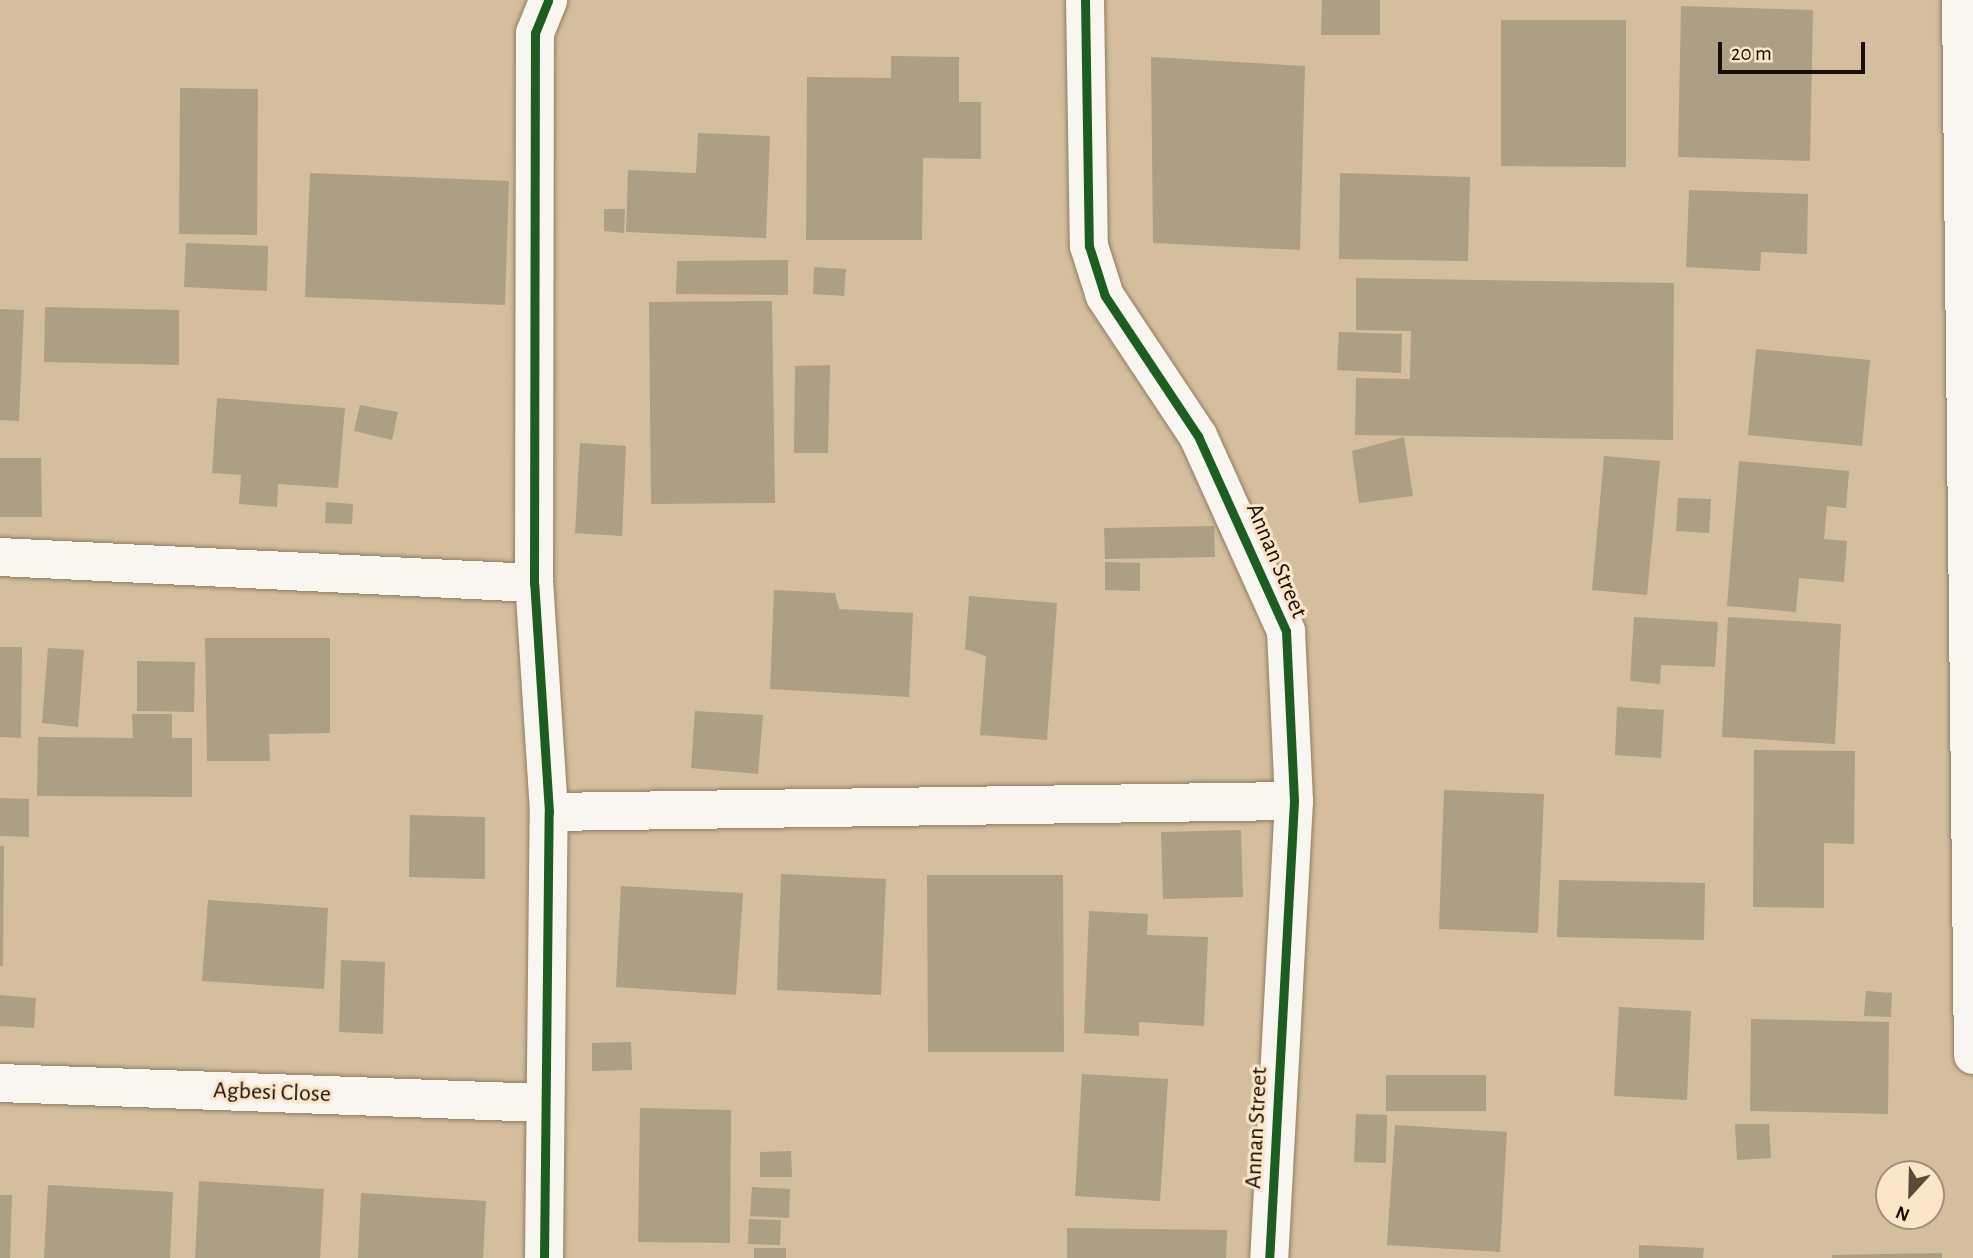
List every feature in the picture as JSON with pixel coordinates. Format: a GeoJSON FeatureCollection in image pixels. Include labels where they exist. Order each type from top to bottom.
{"type":"FeatureCollection","features":[{"type":"Feature","properties":{"kind":"street"},"geometry":{"type":"LineString","coordinates":[[544,1258],[549,812],[534,583],[535,33],[548,0]]}},
{"type":"Feature","properties":{"kind":"street","name":"Annan Street"},"geometry":{"type":"LineString","coordinates":[[1085,0],[1089,246],[1105,296],[1198,436],[1286,631],[1294,801],[1269,1258]]}},
{"type":"Feature","properties":{"kind":"street"},"geometry":{"type":"LineString","coordinates":[[1961,0],[1969,60],[1968,587],[1973,1055]]}},
{"type":"Feature","properties":{"kind":"street"},"geometry":{"type":"LineString","coordinates":[[0,557],[534,583]]}},
{"type":"Feature","properties":{"kind":"street"},"geometry":{"type":"LineString","coordinates":[[549,812],[1294,801]]}},
{"type":"Feature","properties":{"kind":"street","name":"Agbesi Close"},"geometry":{"type":"LineString","coordinates":[[0,1083],[544,1103]]}},
{"type":"Feature","properties":{"kind":"building"},"geometry":{"type":"Polygon","coordinates":[[[1322,0],[1380,0],[1380,35],[1321,35],[1322,0]]]}},
{"type":"Feature","properties":{"kind":"building"},"geometry":{"type":"Polygon","coordinates":[[[1681,6],[1813,10],[1810,161],[1678,157],[1681,6]]]}},
{"type":"Feature","properties":{"kind":"building"},"geometry":{"type":"Polygon","coordinates":[[[1501,20],[1626,20],[1626,167],[1501,166],[1501,20]]]}},
{"type":"Feature","properties":{"kind":"building"},"geometry":{"type":"Polygon","coordinates":[[[891,56],[959,57],[959,102],[981,102],[981,159],[923,158],[922,240],[806,240],[807,77],[891,78],[891,56]]]}},
{"type":"Feature","properties":{"kind":"building"},"geometry":{"type":"Polygon","coordinates":[[[1151,57],[1305,66],[1300,250],[1153,243],[1151,57]]]}},
{"type":"Feature","properties":{"kind":"building"},"geometry":{"type":"Polygon","coordinates":[[[180,88],[258,89],[257,235],[179,234],[180,88]]]}},
{"type":"Feature","properties":{"kind":"building"},"geometry":{"type":"Polygon","coordinates":[[[698,133],[770,136],[766,238],[626,232],[628,170],[696,173],[698,133]]]}},
{"type":"Feature","properties":{"kind":"building"},"geometry":{"type":"Polygon","coordinates":[[[310,173],[509,181],[505,305],[305,297],[310,173]]]}},
{"type":"Feature","properties":{"kind":"building"},"geometry":{"type":"Polygon","coordinates":[[[1340,173],[1470,177],[1468,261],[1339,259],[1340,173]]]}},
{"type":"Feature","properties":{"kind":"building"},"geometry":{"type":"Polygon","coordinates":[[[1689,190],[1808,194],[1807,254],[1761,252],[1760,271],[1686,267],[1689,190]]]}},
{"type":"Feature","properties":{"kind":"building"},"geometry":{"type":"Polygon","coordinates":[[[604,209],[625,209],[624,233],[604,231],[604,209]]]}},
{"type":"Feature","properties":{"kind":"building"},"geometry":{"type":"Polygon","coordinates":[[[186,243],[268,246],[267,291],[184,287],[186,243]]]}},
{"type":"Feature","properties":{"kind":"building"},"geometry":{"type":"Polygon","coordinates":[[[788,260],[788,295],[676,294],[677,261],[788,260]]]}},
{"type":"Feature","properties":{"kind":"building"},"geometry":{"type":"Polygon","coordinates":[[[814,267],[846,269],[844,296],[813,294],[814,267]]]}},
{"type":"Feature","properties":{"kind":"building"},"geometry":{"type":"Polygon","coordinates":[[[1356,278],[1674,283],[1673,440],[1355,435],[1356,378],[1410,379],[1411,331],[1356,330],[1356,278]]]}},
{"type":"Feature","properties":{"kind":"building"},"geometry":{"type":"Polygon","coordinates":[[[772,301],[775,503],[651,504],[649,302],[772,301]]]}},
{"type":"Feature","properties":{"kind":"building"},"geometry":{"type":"Polygon","coordinates":[[[45,307],[179,310],[179,365],[44,362],[45,307]]]}},
{"type":"Feature","properties":{"kind":"building"},"geometry":{"type":"Polygon","coordinates":[[[0,309],[24,310],[19,421],[0,420],[0,309]]]}},
{"type":"Feature","properties":{"kind":"building"},"geometry":{"type":"Polygon","coordinates":[[[1339,332],[1402,334],[1401,373],[1337,370],[1339,332]]]}},
{"type":"Feature","properties":{"kind":"building"},"geometry":{"type":"Polygon","coordinates":[[[1756,349],[1870,360],[1862,446],[1748,435],[1756,349]]]}},
{"type":"Feature","properties":{"kind":"building"},"geometry":{"type":"Polygon","coordinates":[[[830,365],[828,453],[794,453],[795,366],[830,365]]]}},
{"type":"Feature","properties":{"kind":"building"},"geometry":{"type":"Polygon","coordinates":[[[217,398],[345,408],[338,488],[278,484],[277,507],[239,504],[241,475],[212,473],[217,398]]]}},
{"type":"Feature","properties":{"kind":"building"},"geometry":{"type":"Polygon","coordinates":[[[360,405],[398,412],[392,440],[354,431],[360,405]]]}},
{"type":"Feature","properties":{"kind":"building"},"geometry":{"type":"Polygon","coordinates":[[[1404,437],[1413,496],[1359,503],[1352,451],[1404,437]]]}},
{"type":"Feature","properties":{"kind":"building"},"geometry":{"type":"Polygon","coordinates":[[[580,443],[626,446],[622,536],[575,533],[580,443]]]}},
{"type":"Feature","properties":{"kind":"building"},"geometry":{"type":"Polygon","coordinates":[[[1604,456],[1660,461],[1647,595],[1592,590],[1604,456]]]}},
{"type":"Feature","properties":{"kind":"building"},"geometry":{"type":"Polygon","coordinates":[[[0,458],[41,458],[42,517],[0,517],[0,458]]]}},
{"type":"Feature","properties":{"kind":"building"},"geometry":{"type":"Polygon","coordinates":[[[1739,461],[1849,471],[1846,508],[1827,506],[1824,539],[1847,541],[1844,582],[1799,578],[1796,612],[1727,606],[1739,461]]]}},
{"type":"Feature","properties":{"kind":"building"},"geometry":{"type":"Polygon","coordinates":[[[1678,498],[1711,499],[1709,533],[1676,531],[1678,498]]]}},
{"type":"Feature","properties":{"kind":"building"},"geometry":{"type":"Polygon","coordinates":[[[326,502],[353,504],[352,524],[325,523],[326,502]]]}},
{"type":"Feature","properties":{"kind":"building"},"geometry":{"type":"Polygon","coordinates":[[[1214,526],[1215,557],[1105,559],[1104,528],[1214,526]]]}},
{"type":"Feature","properties":{"kind":"building"},"geometry":{"type":"Polygon","coordinates":[[[1105,562],[1140,563],[1140,591],[1105,590],[1105,562]]]}},
{"type":"Feature","properties":{"kind":"building"},"geometry":{"type":"Polygon","coordinates":[[[774,590],[835,593],[839,609],[913,613],[909,697],[770,689],[774,590]]]}},
{"type":"Feature","properties":{"kind":"building"},"geometry":{"type":"Polygon","coordinates":[[[969,596],[1057,603],[1047,740],[980,735],[986,656],[965,649],[969,596]]]}},
{"type":"Feature","properties":{"kind":"building"},"geometry":{"type":"Polygon","coordinates":[[[1634,617],[1718,622],[1715,667],[1661,665],[1660,684],[1630,681],[1634,617]]]}},
{"type":"Feature","properties":{"kind":"building"},"geometry":{"type":"Polygon","coordinates":[[[1728,617],[1841,624],[1835,744],[1722,737],[1728,617]]]}},
{"type":"Feature","properties":{"kind":"building"},"geometry":{"type":"Polygon","coordinates":[[[205,638],[330,638],[330,733],[269,734],[270,761],[207,761],[205,638]]]}},
{"type":"Feature","properties":{"kind":"building"},"geometry":{"type":"Polygon","coordinates":[[[0,647],[22,647],[21,738],[0,737],[0,647]]]}},
{"type":"Feature","properties":{"kind":"building"},"geometry":{"type":"Polygon","coordinates":[[[48,648],[84,650],[78,727],[42,723],[48,648]]]}},
{"type":"Feature","properties":{"kind":"building"},"geometry":{"type":"Polygon","coordinates":[[[137,661],[195,662],[194,712],[137,711],[137,661]]]}},
{"type":"Feature","properties":{"kind":"building"},"geometry":{"type":"Polygon","coordinates":[[[1617,707],[1664,710],[1661,758],[1615,755],[1617,707]]]}},
{"type":"Feature","properties":{"kind":"building"},"geometry":{"type":"Polygon","coordinates":[[[695,711],[763,715],[758,774],[691,768],[695,711]]]}},
{"type":"Feature","properties":{"kind":"building"},"geometry":{"type":"Polygon","coordinates":[[[132,714],[172,714],[172,738],[192,738],[192,797],[37,796],[38,737],[133,738],[132,714]]]}},
{"type":"Feature","properties":{"kind":"building"},"geometry":{"type":"Polygon","coordinates":[[[1754,750],[1855,751],[1854,844],[1824,843],[1824,908],[1753,907],[1754,750]]]}},
{"type":"Feature","properties":{"kind":"building"},"geometry":{"type":"Polygon","coordinates":[[[1444,790],[1544,794],[1538,933],[1439,929],[1444,790]]]}},
{"type":"Feature","properties":{"kind":"building"},"geometry":{"type":"Polygon","coordinates":[[[0,798],[29,799],[29,837],[0,836],[0,798]]]}},
{"type":"Feature","properties":{"kind":"building"},"geometry":{"type":"Polygon","coordinates":[[[410,815],[485,817],[485,879],[409,877],[410,815]]]}},
{"type":"Feature","properties":{"kind":"building"},"geometry":{"type":"Polygon","coordinates":[[[1241,830],[1243,897],[1163,899],[1161,832],[1241,830]]]}},
{"type":"Feature","properties":{"kind":"building"},"geometry":{"type":"Polygon","coordinates":[[[0,846],[4,846],[3,966],[0,966],[0,846]]]}},
{"type":"Feature","properties":{"kind":"building"},"geometry":{"type":"Polygon","coordinates":[[[781,874],[886,879],[881,995],[777,990],[781,874]]]}},
{"type":"Feature","properties":{"kind":"building"},"geometry":{"type":"Polygon","coordinates":[[[927,875],[1063,875],[1064,1052],[928,1052],[927,875]]]}},
{"type":"Feature","properties":{"kind":"building"},"geometry":{"type":"Polygon","coordinates":[[[1559,880],[1705,883],[1704,940],[1557,937],[1559,880]]]}},
{"type":"Feature","properties":{"kind":"building"},"geometry":{"type":"Polygon","coordinates":[[[621,886],[743,893],[736,995],[616,987],[621,886]]]}},
{"type":"Feature","properties":{"kind":"building"},"geometry":{"type":"Polygon","coordinates":[[[208,900],[328,908],[324,989],[202,981],[208,900]]]}},
{"type":"Feature","properties":{"kind":"building"},"geometry":{"type":"Polygon","coordinates":[[[1089,911],[1148,914],[1147,935],[1208,937],[1204,1026],[1139,1022],[1139,1036],[1084,1033],[1089,911]]]}},
{"type":"Feature","properties":{"kind":"building"},"geometry":{"type":"Polygon","coordinates":[[[341,960],[385,962],[383,1034],[339,1032],[341,960]]]}},
{"type":"Feature","properties":{"kind":"building"},"geometry":{"type":"Polygon","coordinates":[[[1866,991],[1892,993],[1891,1017],[1864,1016],[1866,991]]]}},
{"type":"Feature","properties":{"kind":"building"},"geometry":{"type":"Polygon","coordinates":[[[0,995],[36,998],[34,1028],[0,1026],[0,995]]]}},
{"type":"Feature","properties":{"kind":"building"},"geometry":{"type":"Polygon","coordinates":[[[1619,1007],[1691,1011],[1687,1100],[1614,1096],[1619,1007]]]}},
{"type":"Feature","properties":{"kind":"building"},"geometry":{"type":"Polygon","coordinates":[[[1751,1019],[1889,1022],[1888,1114],[1750,1111],[1751,1019]]]}},
{"type":"Feature","properties":{"kind":"building"},"geometry":{"type":"Polygon","coordinates":[[[631,1042],[632,1070],[592,1071],[592,1043],[631,1042]]]}},
{"type":"Feature","properties":{"kind":"building"},"geometry":{"type":"Polygon","coordinates":[[[1082,1074],[1168,1079],[1160,1201],[1075,1196],[1082,1074]]]}},
{"type":"Feature","properties":{"kind":"building"},"geometry":{"type":"Polygon","coordinates":[[[1386,1075],[1486,1075],[1486,1111],[1386,1111],[1386,1075]]]}},
{"type":"Feature","properties":{"kind":"building"},"geometry":{"type":"Polygon","coordinates":[[[640,1108],[731,1110],[730,1243],[638,1242],[640,1108]]]}},
{"type":"Feature","properties":{"kind":"building"},"geometry":{"type":"Polygon","coordinates":[[[1356,1114],[1387,1115],[1386,1163],[1354,1162],[1356,1114]]]}},
{"type":"Feature","properties":{"kind":"building"},"geometry":{"type":"Polygon","coordinates":[[[1735,1124],[1769,1124],[1771,1158],[1737,1160],[1735,1124]]]}},
{"type":"Feature","properties":{"kind":"building"},"geometry":{"type":"Polygon","coordinates":[[[1395,1125],[1507,1132],[1500,1252],[1387,1245],[1395,1125]]]}},
{"type":"Feature","properties":{"kind":"building"},"geometry":{"type":"Polygon","coordinates":[[[791,1151],[792,1177],[760,1177],[760,1152],[791,1151]]]}},
{"type":"Feature","properties":{"kind":"building"},"geometry":{"type":"Polygon","coordinates":[[[199,1181],[324,1189],[320,1258],[195,1258],[199,1181]]]}},
{"type":"Feature","properties":{"kind":"building"},"geometry":{"type":"Polygon","coordinates":[[[48,1185],[173,1192],[170,1258],[44,1258],[48,1185]]]}},
{"type":"Feature","properties":{"kind":"building"},"geometry":{"type":"Polygon","coordinates":[[[752,1187],[790,1189],[789,1218],[750,1216],[752,1187]]]}},
{"type":"Feature","properties":{"kind":"building"},"geometry":{"type":"Polygon","coordinates":[[[361,1193],[486,1201],[483,1258],[358,1258],[361,1193]]]}},
{"type":"Feature","properties":{"kind":"building"},"geometry":{"type":"Polygon","coordinates":[[[0,1195],[12,1195],[10,1258],[0,1258],[0,1195]]]}},
{"type":"Feature","properties":{"kind":"building"},"geometry":{"type":"Polygon","coordinates":[[[749,1219],[781,1220],[780,1245],[748,1244],[749,1219]]]}},
{"type":"Feature","properties":{"kind":"building"},"geometry":{"type":"Polygon","coordinates":[[[1067,1228],[1227,1230],[1226,1258],[1067,1258],[1067,1228]]]}},
{"type":"Feature","properties":{"kind":"building"},"geometry":{"type":"Polygon","coordinates":[[[1639,1245],[1704,1248],[1703,1258],[1639,1258],[1639,1245]]]}},
{"type":"Feature","properties":{"kind":"building"},"geometry":{"type":"Polygon","coordinates":[[[754,1248],[786,1248],[786,1258],[754,1258],[754,1248]]]}},
{"type":"Feature","properties":{"kind":"building"},"geometry":{"type":"Polygon","coordinates":[[[1942,1253],[1942,1258],[1832,1258],[1832,1255],[1942,1253]]]}},
{"type":"Feature","properties":{"kind":"cycle path"},"geometry":{"type":"LineString","coordinates":[[544,1258],[549,812],[534,583],[535,33],[548,0]]}},
{"type":"Feature","properties":{"kind":"cycle path"},"geometry":{"type":"LineString","coordinates":[[1085,0],[1089,246],[1105,296],[1198,436],[1286,631],[1294,801],[1269,1258]]}}]}
